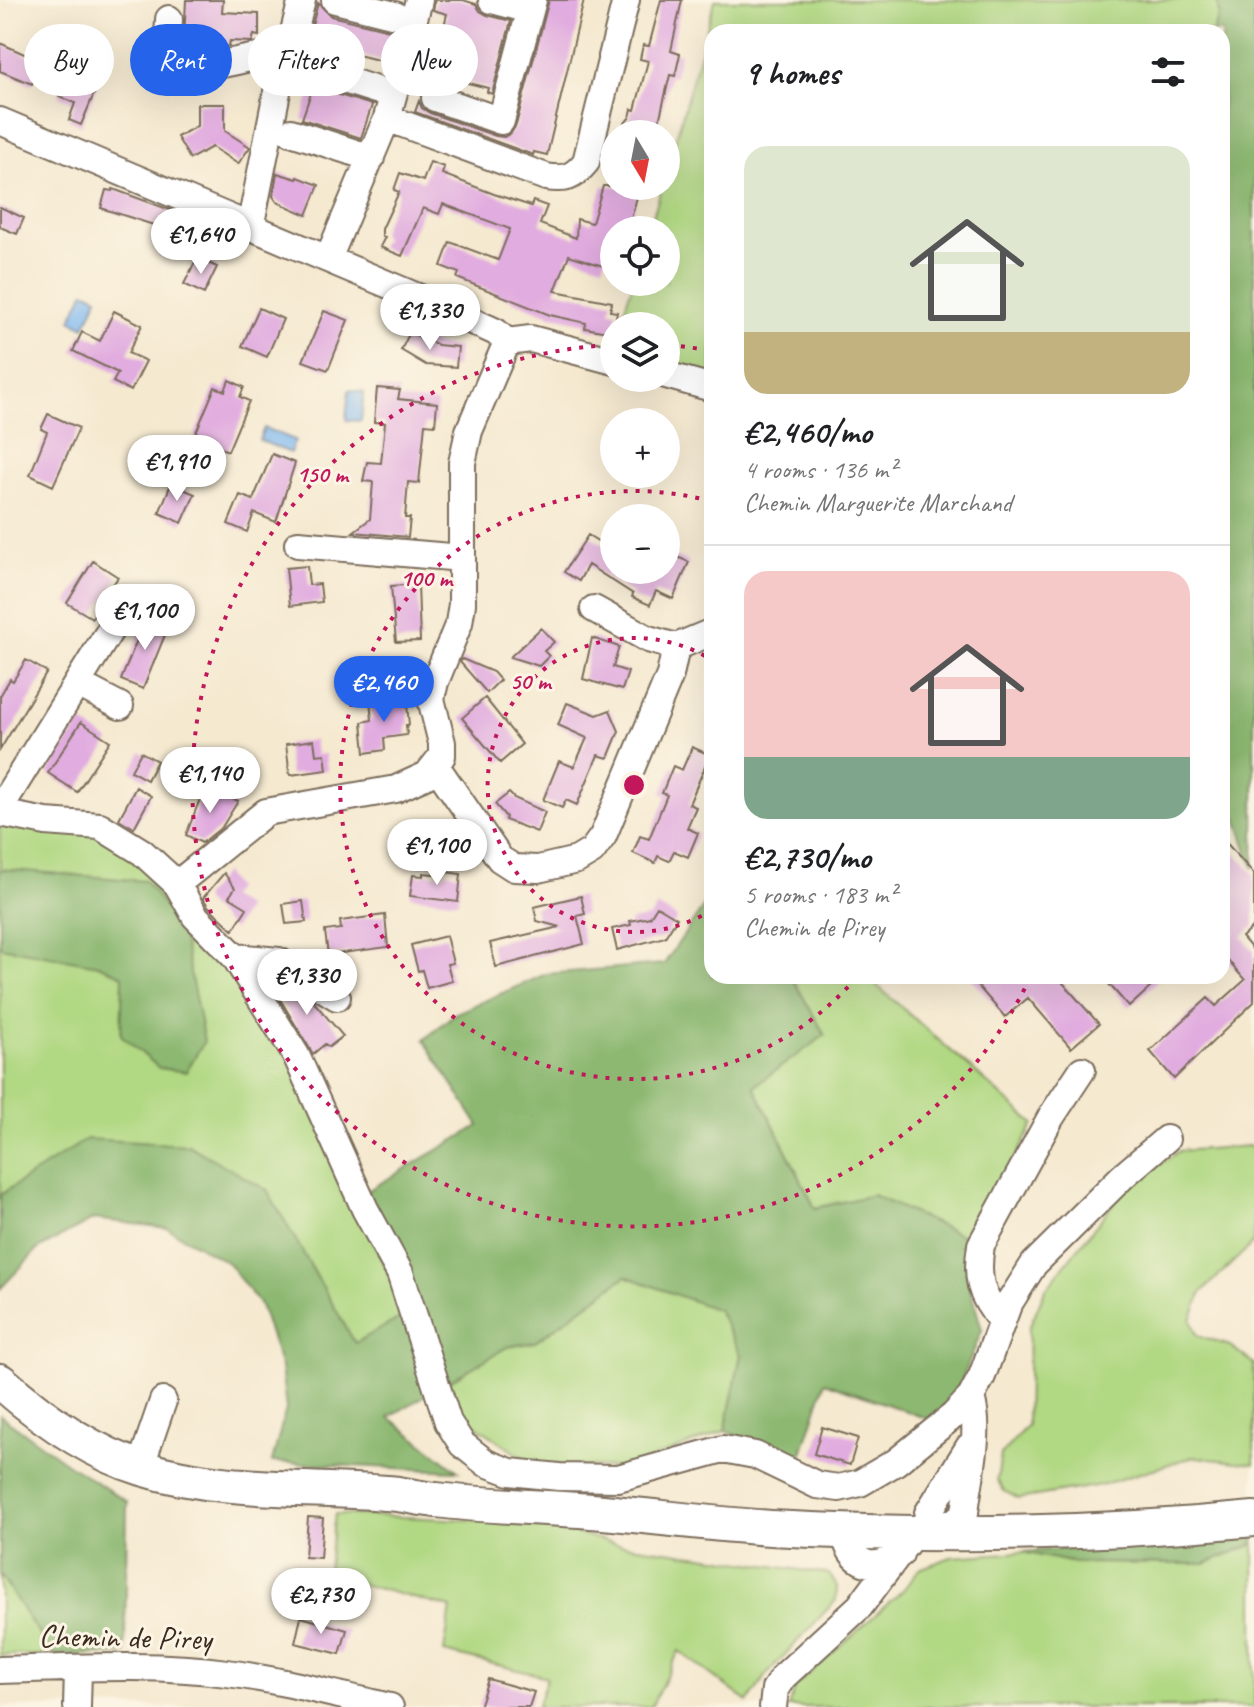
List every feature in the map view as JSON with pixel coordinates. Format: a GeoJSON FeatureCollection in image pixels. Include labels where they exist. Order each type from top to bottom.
{"type":"FeatureCollection","features":[{"type":"Feature","properties":{"kind":"main road"},"geometry":{"type":"LineString","coordinates":[[0,1381],[29,1407],[78,1439],[140,1468],[223,1483],[398,1494],[716,1524],[844,1531],[1009,1533],[1163,1528],[1254,1519]]}},
{"type":"Feature","properties":{"kind":"main road"},"geometry":{"type":"LineString","coordinates":[[398,1494],[435,1490],[917,1531],[965,1513],[1254,1504]]}},
{"type":"Feature","properties":{"kind":"street"},"geometry":{"type":"LineString","coordinates":[[302,0],[289,51],[294,64],[376,90]]}},
{"type":"Feature","properties":{"kind":"street"},"geometry":{"type":"LineString","coordinates":[[335,0],[395,15]]}},
{"type":"Feature","properties":{"kind":"street"},"geometry":{"type":"LineString","coordinates":[[328,259],[387,118],[419,0]]}},
{"type":"Feature","properties":{"kind":"street"},"geometry":{"type":"LineString","coordinates":[[435,98],[501,121],[532,5],[492,0]]}},
{"type":"Feature","properties":{"kind":"street"},"geometry":{"type":"LineString","coordinates":[[387,118],[546,177],[565,180],[577,174],[586,162],[626,0]]}},
{"type":"Feature","properties":{"kind":"street"},"geometry":{"type":"LineString","coordinates":[[169,19],[168,47],[174,59],[191,66],[212,67],[261,56],[272,60],[278,87],[250,228]]}},
{"type":"Feature","properties":{"kind":"street"},"geometry":{"type":"LineString","coordinates":[[0,121],[496,332],[507,342],[531,339],[600,357]]}},
{"type":"Feature","properties":{"kind":"street"},"geometry":{"type":"LineString","coordinates":[[291,132],[371,158]]}},
{"type":"Feature","properties":{"kind":"street"},"geometry":{"type":"LineString","coordinates":[[177,884],[266,812],[396,789],[413,783],[436,766],[442,756],[442,743],[431,699],[459,623],[462,604],[462,463],[469,431],[507,342]]}},
{"type":"Feature","properties":{"kind":"street"},"geometry":{"type":"LineString","coordinates":[[680,379],[704,386]]}},
{"type":"Feature","properties":{"kind":"street"},"geometry":{"type":"LineString","coordinates":[[298,544],[462,558]]}},
{"type":"Feature","properties":{"kind":"street"},"geometry":{"type":"LineString","coordinates":[[594,609],[648,639],[676,647],[704,635]]}},
{"type":"Feature","properties":{"kind":"street"},"geometry":{"type":"LineString","coordinates":[[122,611],[0,810],[46,822],[100,826],[142,852],[177,884],[195,916],[235,957],[296,1055],[365,1209],[400,1273],[448,1422],[462,1444],[486,1463],[522,1473],[618,1478],[723,1449],[755,1455],[817,1485],[839,1488],[860,1483],[896,1462],[954,1415],[971,1397],[1008,1305],[1034,1264],[1123,1176],[1166,1139]]}},
{"type":"Feature","properties":{"kind":"street"},"geometry":{"type":"LineString","coordinates":[[436,766],[500,859],[514,868],[538,869],[577,860],[592,851],[603,836],[670,675],[676,647]]}},
{"type":"Feature","properties":{"kind":"street"},"geometry":{"type":"LineString","coordinates":[[78,684],[120,706]]}},
{"type":"Feature","properties":{"kind":"street"},"geometry":{"type":"LineString","coordinates":[[235,957],[279,961],[337,997]]}},
{"type":"Feature","properties":{"kind":"street"},"geometry":{"type":"LineString","coordinates":[[1002,1321],[980,1291],[977,1267],[981,1245],[1051,1117],[1082,1070]]}},
{"type":"Feature","properties":{"kind":"street"},"geometry":{"type":"LineString","coordinates":[[965,1513],[975,1436],[976,1413],[971,1397]]}},
{"type":"Feature","properties":{"kind":"street"},"geometry":{"type":"LineString","coordinates":[[140,1468],[163,1401]]}},
{"type":"Feature","properties":{"kind":"street"},"geometry":{"type":"LineString","coordinates":[[773,1707],[775,1689],[783,1677],[860,1606],[917,1531],[975,1436]]}},
{"type":"Feature","properties":{"kind":"street"},"geometry":{"type":"LineString","coordinates":[[716,1524],[747,1518],[917,1531]]}},
{"type":"Feature","properties":{"kind":"street","name":"Chemin de Pirey"},"geometry":{"type":"LineString","coordinates":[[0,1670],[172,1668],[227,1673],[283,1682],[390,1707]]}},
{"type":"Feature","properties":{"kind":"street"},"geometry":{"type":"LineString","coordinates":[[77,1707],[78,1669]]}},
{"type":"Feature","properties":{"kind":"green space"},"geometry":{"type":"Polygon","coordinates":[[[715,0],[1217,0],[1219,15],[1216,24],[708,24],[715,0]]]}},
{"type":"Feature","properties":{"kind":"green space"},"geometry":{"type":"Polygon","coordinates":[[[1217,0],[1254,0],[1254,869],[1230,798],[1230,24],[1216,24],[1219,15],[1217,0]]]}},
{"type":"Feature","properties":{"kind":"green space"},"geometry":{"type":"Polygon","coordinates":[[[704,39],[704,374],[680,366],[680,312],[623,312],[629,296],[680,296],[680,216],[653,216],[658,200],[680,200],[680,124],[704,39]]]}},
{"type":"Feature","properties":{"kind":"green space"},"geometry":{"type":"Polygon","coordinates":[[[0,820],[92,832],[127,851],[166,888],[224,958],[294,1067],[407,1314],[355,1344],[309,1263],[12,1187],[0,1195],[0,820]]]}},
{"type":"Feature","properties":{"kind":"green space"},"geometry":{"type":"Polygon","coordinates":[[[0,869],[145,881],[181,929],[204,1041],[186,1072],[159,1068],[121,1035],[123,976],[98,965],[0,947],[0,869]]]}},
{"type":"Feature","properties":{"kind":"green space"},"geometry":{"type":"Polygon","coordinates":[[[704,906],[704,984],[796,984],[825,1035],[754,1086],[815,1208],[873,1195],[970,1239],[967,1277],[982,1330],[955,1397],[931,1420],[825,1382],[800,1459],[725,1431],[741,1355],[718,1310],[626,1276],[535,1342],[507,1347],[389,1417],[458,1471],[272,1462],[286,1409],[281,1367],[260,1305],[228,1263],[167,1228],[94,1219],[38,1249],[0,1289],[0,1195],[87,1139],[188,1145],[267,1190],[355,1343],[407,1314],[355,1198],[479,1126],[424,1040],[454,1014],[546,974],[664,964],[704,906]]]}},
{"type":"Feature","properties":{"kind":"green space"},"geometry":{"type":"Polygon","coordinates":[[[796,984],[875,984],[1034,1124],[970,1239],[873,1195],[815,1208],[754,1086],[825,1035],[796,984]]]}},
{"type":"Feature","properties":{"kind":"green space"},"geometry":{"type":"Polygon","coordinates":[[[1249,1146],[1254,1149],[1254,1242],[1201,1293],[1191,1320],[1197,1335],[1230,1346],[1254,1364],[1254,1464],[1192,1457],[1101,1485],[1019,1499],[1004,1491],[997,1480],[1001,1455],[1027,1425],[1029,1328],[1045,1290],[1124,1190],[1179,1151],[1249,1146]]]}},
{"type":"Feature","properties":{"kind":"green space"},"geometry":{"type":"Polygon","coordinates":[[[626,1276],[718,1310],[741,1355],[725,1431],[627,1468],[534,1465],[465,1418],[448,1382],[507,1347],[535,1342],[626,1276]]]}},
{"type":"Feature","properties":{"kind":"green space"},"geometry":{"type":"Polygon","coordinates":[[[0,1415],[127,1502],[125,1654],[52,1655],[0,1574],[0,1415]]]}},
{"type":"Feature","properties":{"kind":"green space"},"geometry":{"type":"Polygon","coordinates":[[[335,1514],[537,1523],[617,1544],[829,1574],[837,1586],[836,1600],[768,1673],[748,1702],[679,1651],[651,1707],[537,1707],[547,1677],[444,1652],[451,1608],[327,1575],[335,1514]]]}},
{"type":"Feature","properties":{"kind":"green space"},"geometry":{"type":"Polygon","coordinates":[[[1254,1534],[1254,1544],[1204,1564],[1075,1563],[1023,1552],[1254,1534]]]}},
{"type":"Feature","properties":{"kind":"green space"},"geometry":{"type":"Polygon","coordinates":[[[1254,1544],[1254,1707],[788,1707],[796,1686],[903,1590],[919,1569],[951,1557],[1023,1552],[1075,1563],[1204,1564],[1254,1544]]]}},
{"type":"Feature","properties":{"kind":"green space"},"geometry":{"type":"Polygon","coordinates":[[[0,1574],[52,1655],[0,1655],[0,1574]]]}},
{"type":"Feature","properties":{"kind":"water"},"geometry":{"type":"Polygon","coordinates":[[[85,291],[98,297],[85,327],[71,320],[85,291]]]}},
{"type":"Feature","properties":{"kind":"water"},"geometry":{"type":"Polygon","coordinates":[[[349,390],[364,392],[361,421],[346,420],[349,390]]]}},
{"type":"Feature","properties":{"kind":"water"},"geometry":{"type":"Polygon","coordinates":[[[264,428],[295,440],[290,453],[259,440],[264,428]]]}},
{"type":"Feature","properties":{"kind":"building"},"geometry":{"type":"Polygon","coordinates":[[[186,0],[223,0],[222,12],[259,14],[259,24],[248,24],[248,42],[232,41],[232,24],[185,24],[186,0]]]}},
{"type":"Feature","properties":{"kind":"building"},"geometry":{"type":"Polygon","coordinates":[[[435,0],[463,0],[476,4],[487,15],[511,21],[492,94],[487,92],[488,88],[478,86],[478,24],[444,24],[447,14],[433,10],[435,0]]]}},
{"type":"Feature","properties":{"kind":"building"},"geometry":{"type":"Polygon","coordinates":[[[549,0],[584,0],[547,155],[534,152],[533,155],[415,112],[419,101],[422,108],[430,113],[496,136],[504,137],[511,133],[516,125],[549,0]]]}},
{"type":"Feature","properties":{"kind":"building"},"geometry":{"type":"Polygon","coordinates":[[[661,0],[682,0],[671,51],[680,54],[675,76],[670,75],[659,120],[628,120],[632,109],[635,110],[648,61],[640,59],[643,45],[649,46],[661,0]]]}},
{"type":"Feature","properties":{"kind":"building"},"geometry":{"type":"Polygon","coordinates":[[[318,3],[331,16],[365,24],[312,24],[318,3]]]}},
{"type":"Feature","properties":{"kind":"building"},"geometry":{"type":"Polygon","coordinates":[[[365,24],[381,28],[381,61],[365,57],[365,24]]]}},
{"type":"Feature","properties":{"kind":"building"},"geometry":{"type":"Polygon","coordinates":[[[0,43],[24,54],[24,81],[0,71],[0,43]]]}},
{"type":"Feature","properties":{"kind":"building"},"geometry":{"type":"Polygon","coordinates":[[[59,96],[93,96],[81,125],[69,120],[75,103],[59,96]]]}},
{"type":"Feature","properties":{"kind":"building"},"geometry":{"type":"Polygon","coordinates":[[[310,96],[342,96],[372,105],[361,138],[302,119],[310,96]]]}},
{"type":"Feature","properties":{"kind":"building"},"geometry":{"type":"Polygon","coordinates":[[[197,104],[225,104],[225,131],[250,147],[238,164],[212,147],[190,159],[177,137],[197,126],[197,104]]]}},
{"type":"Feature","properties":{"kind":"building"},"geometry":{"type":"Polygon","coordinates":[[[430,162],[444,167],[442,174],[494,194],[531,206],[533,201],[547,206],[540,224],[576,238],[577,219],[592,223],[600,196],[600,200],[636,200],[632,216],[600,216],[600,265],[569,255],[555,291],[612,302],[610,311],[617,312],[600,312],[600,331],[585,328],[586,323],[550,315],[457,278],[459,273],[441,266],[450,242],[498,260],[510,229],[443,204],[439,214],[423,208],[402,256],[380,247],[385,237],[382,236],[382,229],[399,192],[394,190],[400,173],[423,181],[430,162]]]}},
{"type":"Feature","properties":{"kind":"building"},"geometry":{"type":"Polygon","coordinates":[[[277,173],[319,185],[307,215],[277,202],[273,196],[277,173]]]}},
{"type":"Feature","properties":{"kind":"building"},"geometry":{"type":"Polygon","coordinates":[[[113,189],[173,211],[166,229],[101,208],[106,190],[113,189]]]}},
{"type":"Feature","properties":{"kind":"building"},"geometry":{"type":"Polygon","coordinates":[[[0,207],[24,218],[17,234],[0,227],[0,207]]]}},
{"type":"Feature","properties":{"kind":"building"},"geometry":{"type":"Polygon","coordinates":[[[197,258],[217,267],[204,294],[184,284],[197,258]]]}},
{"type":"Feature","properties":{"kind":"building"},"geometry":{"type":"Polygon","coordinates":[[[259,308],[283,319],[267,357],[242,346],[259,308]]]}},
{"type":"Feature","properties":{"kind":"building"},"geometry":{"type":"Polygon","coordinates":[[[114,311],[142,325],[128,353],[146,361],[131,391],[113,382],[118,373],[73,351],[82,332],[100,341],[114,311]]]}},
{"type":"Feature","properties":{"kind":"building"},"geometry":{"type":"Polygon","coordinates":[[[324,311],[348,320],[328,370],[303,361],[324,311]]]}},
{"type":"Feature","properties":{"kind":"building"},"geometry":{"type":"Polygon","coordinates":[[[410,332],[438,345],[458,347],[456,367],[426,365],[401,350],[410,332]]]}},
{"type":"Feature","properties":{"kind":"building"},"geometry":{"type":"Polygon","coordinates":[[[229,380],[244,387],[240,397],[249,401],[228,451],[194,437],[215,387],[225,391],[229,380]]]}},
{"type":"Feature","properties":{"kind":"building"},"geometry":{"type":"Polygon","coordinates":[[[377,388],[400,390],[398,399],[437,403],[435,425],[425,424],[419,483],[408,482],[405,518],[410,518],[408,537],[353,532],[370,519],[373,482],[363,481],[367,462],[381,463],[385,423],[374,422],[377,388]]]}},
{"type":"Feature","properties":{"kind":"building"},"geometry":{"type":"Polygon","coordinates":[[[48,414],[79,428],[53,486],[30,475],[47,432],[41,429],[48,414]]]}},
{"type":"Feature","properties":{"kind":"building"},"geometry":{"type":"Polygon","coordinates":[[[272,454],[295,463],[276,522],[254,513],[247,532],[228,524],[240,495],[253,500],[272,454]]]}},
{"type":"Feature","properties":{"kind":"building"},"geometry":{"type":"Polygon","coordinates":[[[171,484],[195,494],[182,523],[159,513],[171,484]]]}},
{"type":"Feature","properties":{"kind":"building"},"geometry":{"type":"Polygon","coordinates":[[[588,535],[600,542],[600,573],[588,565],[579,581],[564,572],[588,535]]]}},
{"type":"Feature","properties":{"kind":"building"},"geometry":{"type":"Polygon","coordinates":[[[680,558],[689,562],[680,583],[680,558]]]}},
{"type":"Feature","properties":{"kind":"building"},"geometry":{"type":"Polygon","coordinates":[[[93,561],[118,577],[92,618],[67,603],[93,561]]]}},
{"type":"Feature","properties":{"kind":"building"},"geometry":{"type":"Polygon","coordinates":[[[307,566],[309,585],[320,584],[322,602],[290,606],[286,568],[307,566]]]}},
{"type":"Feature","properties":{"kind":"building"},"geometry":{"type":"Polygon","coordinates":[[[418,584],[420,641],[396,642],[391,586],[418,584]]]}},
{"type":"Feature","properties":{"kind":"building"},"geometry":{"type":"Polygon","coordinates":[[[617,584],[679,584],[673,599],[656,591],[650,605],[632,597],[633,594],[617,584]]]}},
{"type":"Feature","properties":{"kind":"building"},"geometry":{"type":"Polygon","coordinates":[[[147,615],[169,625],[143,689],[121,680],[147,615]]]}},
{"type":"Feature","properties":{"kind":"building"},"geometry":{"type":"Polygon","coordinates":[[[541,628],[554,642],[544,651],[549,656],[539,666],[510,657],[541,628]]]}},
{"type":"Feature","properties":{"kind":"building"},"geometry":{"type":"Polygon","coordinates":[[[592,638],[619,647],[613,667],[628,672],[622,690],[583,679],[592,638]]]}},
{"type":"Feature","properties":{"kind":"building"},"geometry":{"type":"Polygon","coordinates":[[[462,659],[493,672],[500,680],[487,693],[460,662],[462,659]]]}},
{"type":"Feature","properties":{"kind":"building"},"geometry":{"type":"Polygon","coordinates":[[[26,660],[47,672],[0,750],[0,696],[26,660]]]}},
{"type":"Feature","properties":{"kind":"building"},"geometry":{"type":"Polygon","coordinates":[[[386,698],[387,706],[407,704],[407,735],[384,738],[385,750],[365,753],[362,722],[372,720],[370,700],[386,698]]]}},
{"type":"Feature","properties":{"kind":"building"},"geometry":{"type":"Polygon","coordinates":[[[485,698],[522,744],[500,763],[462,718],[485,698]]]}},
{"type":"Feature","properties":{"kind":"building"},"geometry":{"type":"Polygon","coordinates":[[[567,703],[597,715],[610,710],[619,731],[608,758],[598,755],[577,805],[566,800],[562,808],[543,800],[559,761],[574,767],[587,738],[558,725],[567,703]]]}},
{"type":"Feature","properties":{"kind":"building"},"geometry":{"type":"Polygon","coordinates":[[[81,722],[110,741],[77,792],[48,773],[81,722]]]}},
{"type":"Feature","properties":{"kind":"building"},"geometry":{"type":"Polygon","coordinates":[[[314,740],[316,755],[325,754],[327,770],[290,775],[286,744],[314,740]]]}},
{"type":"Feature","properties":{"kind":"building"},"geometry":{"type":"Polygon","coordinates":[[[692,747],[704,752],[704,769],[689,804],[696,807],[687,828],[698,833],[688,857],[674,851],[669,861],[658,856],[655,863],[633,853],[640,836],[649,839],[667,795],[662,793],[673,766],[682,770],[692,747]]]}},
{"type":"Feature","properties":{"kind":"building"},"geometry":{"type":"Polygon","coordinates":[[[141,752],[157,761],[147,780],[131,771],[141,752]]]}},
{"type":"Feature","properties":{"kind":"building"},"geometry":{"type":"Polygon","coordinates":[[[205,786],[238,801],[222,827],[202,843],[186,835],[205,786]]]}},
{"type":"Feature","properties":{"kind":"building"},"geometry":{"type":"Polygon","coordinates":[[[136,787],[151,796],[134,828],[119,819],[136,787]]]}},
{"type":"Feature","properties":{"kind":"building"},"geometry":{"type":"Polygon","coordinates":[[[509,793],[545,812],[537,832],[505,820],[506,817],[495,804],[509,793]]]}},
{"type":"Feature","properties":{"kind":"building"},"geometry":{"type":"Polygon","coordinates":[[[1230,847],[1254,874],[1254,926],[1242,937],[1254,951],[1254,1002],[1174,1079],[1150,1051],[1208,998],[1216,1006],[1245,980],[1230,963],[1230,847]]]}},
{"type":"Feature","properties":{"kind":"building"},"geometry":{"type":"Polygon","coordinates":[[[445,872],[461,874],[458,902],[410,896],[413,875],[444,875],[445,872]]]}},
{"type":"Feature","properties":{"kind":"building"},"geometry":{"type":"Polygon","coordinates":[[[224,873],[235,888],[229,897],[247,908],[233,930],[203,898],[224,873]]]}},
{"type":"Feature","properties":{"kind":"building"},"geometry":{"type":"Polygon","coordinates":[[[581,896],[585,914],[577,916],[584,944],[496,967],[490,943],[560,927],[537,921],[534,907],[581,896]]]}},
{"type":"Feature","properties":{"kind":"building"},"geometry":{"type":"Polygon","coordinates":[[[303,901],[306,922],[286,924],[283,904],[303,901]]]}},
{"type":"Feature","properties":{"kind":"building"},"geometry":{"type":"Polygon","coordinates":[[[657,906],[677,918],[665,937],[617,950],[612,929],[650,917],[657,906]]]}},
{"type":"Feature","properties":{"kind":"building"},"geometry":{"type":"Polygon","coordinates":[[[385,915],[388,947],[328,955],[325,931],[341,929],[340,921],[385,915]]]}},
{"type":"Feature","properties":{"kind":"building"},"geometry":{"type":"Polygon","coordinates":[[[446,936],[453,963],[447,964],[452,981],[427,988],[422,970],[418,971],[411,945],[446,936]]]}},
{"type":"Feature","properties":{"kind":"building"},"geometry":{"type":"Polygon","coordinates":[[[266,976],[274,977],[313,1001],[343,1036],[329,1047],[325,1044],[313,1054],[266,976]]]}},
{"type":"Feature","properties":{"kind":"building"},"geometry":{"type":"Polygon","coordinates":[[[976,984],[1064,984],[1099,1024],[1071,1048],[1028,998],[1005,1017],[976,984]]]}},
{"type":"Feature","properties":{"kind":"building"},"geometry":{"type":"Polygon","coordinates":[[[1109,984],[1154,984],[1129,1007],[1109,984]]]}},
{"type":"Feature","properties":{"kind":"building"},"geometry":{"type":"Polygon","coordinates":[[[822,1427],[858,1438],[850,1465],[814,1454],[822,1427]]]}},
{"type":"Feature","properties":{"kind":"building"},"geometry":{"type":"Polygon","coordinates":[[[308,1517],[323,1518],[320,1558],[305,1557],[308,1517]]]}},
{"type":"Feature","properties":{"kind":"building"},"geometry":{"type":"Polygon","coordinates":[[[301,1617],[347,1630],[340,1654],[295,1643],[301,1617]]]}},
{"type":"Feature","properties":{"kind":"building"},"geometry":{"type":"Polygon","coordinates":[[[488,1679],[534,1692],[529,1707],[479,1707],[488,1679]]]}}]}
